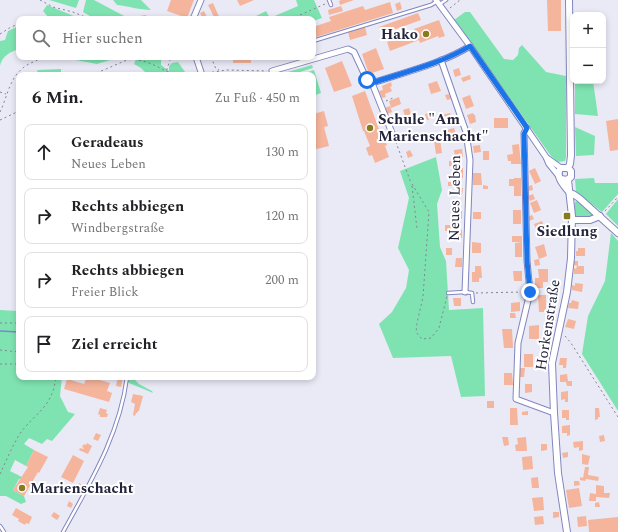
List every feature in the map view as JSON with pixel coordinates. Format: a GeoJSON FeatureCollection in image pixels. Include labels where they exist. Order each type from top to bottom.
{"type":"FeatureCollection","features":[{"type":"Feature","properties":{"kind":"street"},"geometry":{"type":"LineString","coordinates":[[194,16],[201,0]]}},
{"type":"Feature","properties":{"kind":"street"},"geometry":{"type":"LineString","coordinates":[[568,168],[571,155],[569,0]]}},
{"type":"Feature","properties":{"kind":"street"},"geometry":{"type":"LineString","coordinates":[[437,2],[470,46],[527,128],[549,164],[562,178]]}},
{"type":"Feature","properties":{"kind":"street"},"geometry":{"type":"LineString","coordinates":[[372,83],[441,60],[462,52],[470,46]]}},
{"type":"Feature","properties":{"kind":"street"},"geometry":{"type":"LineString","coordinates":[[316,58],[348,49],[354,52],[367,80],[372,83],[392,133]]}},
{"type":"Feature","properties":{"kind":"street"},"geometry":{"type":"LineString","coordinates":[[197,60],[201,72]]}},
{"type":"Feature","properties":{"kind":"street"},"geometry":{"type":"LineString","coordinates":[[272,71],[310,60]]}},
{"type":"Feature","properties":{"kind":"street","name":"Neues Leben"},"geometry":{"type":"LineString","coordinates":[[441,60],[462,118],[466,132],[470,160],[465,292]]}},
{"type":"Feature","properties":{"kind":"street"},"geometry":{"type":"LineString","coordinates":[[527,128],[524,134],[527,261],[530,292],[518,343],[516,399],[554,413]]}},
{"type":"Feature","properties":{"kind":"street"},"geometry":{"type":"LineString","coordinates":[[546,157],[561,168],[568,168]]}},
{"type":"Feature","properties":{"kind":"street"},"geometry":{"type":"LineString","coordinates":[[561,168],[558,171],[562,178]]}},
{"type":"Feature","properties":{"kind":"street"},"geometry":{"type":"LineString","coordinates":[[562,178],[571,176],[572,173],[568,168]]}},
{"type":"Feature","properties":{"kind":"street","name":"Horkenstraße"},"geometry":{"type":"LineString","coordinates":[[562,178],[570,193],[572,220],[571,258],[552,363],[558,473],[567,532]]}},
{"type":"Feature","properties":{"kind":"street"},"geometry":{"type":"LineString","coordinates":[[570,193],[579,198],[618,233]]}},
{"type":"Feature","properties":{"kind":"street"},"geometry":{"type":"LineString","coordinates":[[572,220],[590,220],[600,216]]}},
{"type":"Feature","properties":{"kind":"lane"},"geometry":{"type":"LineString","coordinates":[[316,40],[446,0]]}},
{"type":"Feature","properties":{"kind":"lane"},"geometry":{"type":"LineString","coordinates":[[448,293],[472,293],[473,302]]}},
{"type":"Feature","properties":{"kind":"lane"},"geometry":{"type":"LineString","coordinates":[[62,532],[91,481],[112,438],[124,399],[127,380]]}},
{"type":"Feature","properties":{"kind":"lane"},"geometry":{"type":"LineString","coordinates":[[0,526],[4,532]]}},
{"type":"Feature","properties":{"kind":"path"},"geometry":{"type":"LineString","coordinates":[[40,0],[53,7],[83,16]]}},
{"type":"Feature","properties":{"kind":"path"},"geometry":{"type":"LineString","coordinates":[[445,12],[460,0]]}},
{"type":"Feature","properties":{"kind":"path"},"geometry":{"type":"LineString","coordinates":[[298,16],[330,2]]}},
{"type":"Feature","properties":{"kind":"path"},"geometry":{"type":"LineString","coordinates":[[0,34],[16,25]]}},
{"type":"Feature","properties":{"kind":"path"},"geometry":{"type":"LineString","coordinates":[[19,72],[24,67],[37,60]]}},
{"type":"Feature","properties":{"kind":"path"},"geometry":{"type":"LineString","coordinates":[[99,72],[127,60]]}},
{"type":"Feature","properties":{"kind":"path"},"geometry":{"type":"LineString","coordinates":[[140,60],[166,72],[169,60]]}},
{"type":"Feature","properties":{"kind":"path"},"geometry":{"type":"LineString","coordinates":[[212,60],[216,69],[219,71]]}},
{"type":"Feature","properties":{"kind":"path"},"geometry":{"type":"LineString","coordinates":[[215,72],[272,71]]}},
{"type":"Feature","properties":{"kind":"path"},"geometry":{"type":"LineString","coordinates":[[0,112],[6,95],[16,77]]}},
{"type":"Feature","properties":{"kind":"path"},"geometry":{"type":"LineString","coordinates":[[0,92],[6,95]]}},
{"type":"Feature","properties":{"kind":"path"},"geometry":{"type":"LineString","coordinates":[[386,101],[393,98]]}},
{"type":"Feature","properties":{"kind":"path"},"geometry":{"type":"LineString","coordinates":[[0,120],[16,112]]}},
{"type":"Feature","properties":{"kind":"path"},"geometry":{"type":"LineString","coordinates":[[392,133],[412,184],[429,212],[423,298],[416,332],[422,339],[431,338],[439,328],[448,293]]}},
{"type":"Feature","properties":{"kind":"path"},"geometry":{"type":"LineString","coordinates":[[412,184],[417,229]]}},
{"type":"Feature","properties":{"kind":"path"},"geometry":{"type":"LineString","coordinates":[[600,216],[618,197]]}},
{"type":"Feature","properties":{"kind":"path"},"geometry":{"type":"LineString","coordinates":[[472,293],[530,292]]}},
{"type":"Feature","properties":{"kind":"path"},"geometry":{"type":"LineString","coordinates":[[0,323],[16,323]]}},
{"type":"Feature","properties":{"kind":"path"},"geometry":{"type":"LineString","coordinates":[[559,330],[571,343],[618,417]]}},
{"type":"Feature","properties":{"kind":"path"},"geometry":{"type":"LineString","coordinates":[[0,350],[16,352]]}},
{"type":"Feature","properties":{"kind":"path"},"geometry":{"type":"LineString","coordinates":[[0,364],[16,364]]}},
{"type":"Feature","properties":{"kind":"path"},"geometry":{"type":"LineString","coordinates":[[0,474],[18,436],[42,411],[51,399],[55,380]]}},
{"type":"Feature","properties":{"kind":"green space"},"geometry":{"type":"Polygon","coordinates":[[[49,0],[79,0],[76,8],[49,0]]]}},
{"type":"Feature","properties":{"kind":"green space"},"geometry":{"type":"Polygon","coordinates":[[[86,0],[94,0],[124,16],[90,16],[83,12],[86,0]]]}},
{"type":"Feature","properties":{"kind":"green space"},"geometry":{"type":"Polygon","coordinates":[[[113,0],[141,0],[151,10],[117,5],[113,0]]]}},
{"type":"Feature","properties":{"kind":"green space"},"geometry":{"type":"Polygon","coordinates":[[[296,0],[314,0],[322,18],[316,20],[316,16],[275,16],[298,6],[296,0]]]}},
{"type":"Feature","properties":{"kind":"green space"},"geometry":{"type":"Polygon","coordinates":[[[47,5],[74,16],[47,16],[43,11],[47,5]]]}},
{"type":"Feature","properties":{"kind":"green space"},"geometry":{"type":"Polygon","coordinates":[[[266,11],[269,16],[256,16],[266,11]]]}},
{"type":"Feature","properties":{"kind":"green space"},"geometry":{"type":"Polygon","coordinates":[[[465,12],[470,12],[504,59],[513,60],[518,55],[519,48],[522,45],[546,72],[566,76],[565,161],[558,162],[551,156],[454,20],[465,12]]]}},
{"type":"Feature","properties":{"kind":"green space"},"geometry":{"type":"Polygon","coordinates":[[[16,27],[16,50],[7,55],[0,66],[0,41],[5,40],[8,31],[16,27]]]}},
{"type":"Feature","properties":{"kind":"green space"},"geometry":{"type":"Polygon","coordinates":[[[75,60],[110,60],[97,64],[75,60]]]}},
{"type":"Feature","properties":{"kind":"green space"},"geometry":{"type":"Polygon","coordinates":[[[136,60],[161,60],[161,65],[169,71],[169,66],[172,63],[178,62],[185,72],[145,72],[134,64],[136,60]]]}},
{"type":"Feature","properties":{"kind":"green space"},"geometry":{"type":"Polygon","coordinates":[[[312,65],[313,68],[300,72],[288,72],[312,65]]]}},
{"type":"Feature","properties":{"kind":"green space"},"geometry":{"type":"Polygon","coordinates":[[[61,69],[61,72],[37,72],[38,70],[61,69]]]}},
{"type":"Feature","properties":{"kind":"green space"},"geometry":{"type":"Polygon","coordinates":[[[316,77],[321,93],[316,95],[316,77]]]}},
{"type":"Feature","properties":{"kind":"green space"},"geometry":{"type":"Polygon","coordinates":[[[575,84],[593,84],[598,116],[575,114],[575,84]]]}},
{"type":"Feature","properties":{"kind":"green space"},"geometry":{"type":"Polygon","coordinates":[[[575,127],[595,136],[594,155],[576,156],[575,127]]]}},
{"type":"Feature","properties":{"kind":"green space"},"geometry":{"type":"Polygon","coordinates":[[[436,157],[442,190],[437,204],[440,247],[446,261],[449,310],[483,308],[485,396],[461,397],[451,356],[393,358],[379,324],[392,312],[406,288],[409,270],[398,248],[409,198],[400,171],[436,157]]]}},
{"type":"Feature","properties":{"kind":"green space"},"geometry":{"type":"Polygon","coordinates":[[[594,178],[595,183],[618,183],[618,194],[602,212],[576,192],[575,179],[594,178]]]}},
{"type":"Feature","properties":{"kind":"green space"},"geometry":{"type":"Polygon","coordinates":[[[618,199],[618,226],[606,214],[618,199]]]}},
{"type":"Feature","properties":{"kind":"green space"},"geometry":{"type":"Polygon","coordinates":[[[578,201],[594,215],[584,218],[576,216],[574,214],[575,202],[578,201]]]}},
{"type":"Feature","properties":{"kind":"green space"},"geometry":{"type":"Polygon","coordinates":[[[611,233],[618,241],[618,411],[582,354],[588,316],[605,281],[611,233]]]}},
{"type":"Feature","properties":{"kind":"green space"},"geometry":{"type":"Polygon","coordinates":[[[0,310],[16,311],[16,380],[62,380],[60,396],[68,412],[75,414],[52,441],[47,439],[42,444],[29,438],[24,444],[34,450],[26,466],[15,460],[10,471],[22,477],[19,479],[13,490],[24,496],[26,502],[21,504],[6,496],[0,496],[0,310]]]}},
{"type":"Feature","properties":{"kind":"green space"},"geometry":{"type":"Polygon","coordinates":[[[126,380],[135,380],[153,393],[129,383],[126,380]]]}},
{"type":"Feature","properties":{"kind":"building"},"geometry":{"type":"Polygon","coordinates":[[[171,0],[194,0],[188,16],[181,16],[167,11],[171,0]]]}},
{"type":"Feature","properties":{"kind":"building"},"geometry":{"type":"Polygon","coordinates":[[[237,0],[254,0],[240,6],[237,0]]]}},
{"type":"Feature","properties":{"kind":"building"},"geometry":{"type":"Polygon","coordinates":[[[354,0],[340,5],[339,1],[354,0]]]}},
{"type":"Feature","properties":{"kind":"building"},"geometry":{"type":"Polygon","coordinates":[[[547,0],[561,0],[561,31],[548,31],[547,0]]]}},
{"type":"Feature","properties":{"kind":"building"},"geometry":{"type":"Polygon","coordinates":[[[390,2],[393,13],[316,37],[316,26],[331,21],[329,17],[363,6],[365,10],[390,2]]]}},
{"type":"Feature","properties":{"kind":"building"},"geometry":{"type":"Polygon","coordinates":[[[400,2],[402,9],[397,11],[395,4],[400,2]]]}},
{"type":"Feature","properties":{"kind":"building"},"geometry":{"type":"Polygon","coordinates":[[[213,3],[219,16],[214,16],[208,5],[213,3]]]}},
{"type":"Feature","properties":{"kind":"building"},"geometry":{"type":"Polygon","coordinates":[[[341,6],[343,11],[329,15],[328,10],[341,6]]]}},
{"type":"Feature","properties":{"kind":"building"},"geometry":{"type":"Polygon","coordinates":[[[204,11],[206,16],[202,16],[200,13],[204,11]]]}},
{"type":"Feature","properties":{"kind":"building"},"geometry":{"type":"Polygon","coordinates":[[[418,13],[421,20],[382,34],[379,27],[418,13]]]}},
{"type":"Feature","properties":{"kind":"building","name":"Hako"},"geometry":{"type":"Polygon","coordinates":[[[439,20],[445,36],[439,38],[438,36],[420,43],[419,40],[390,51],[387,42],[415,32],[414,29],[439,20]]]}},
{"type":"Feature","properties":{"kind":"building"},"geometry":{"type":"Polygon","coordinates":[[[365,27],[367,35],[350,40],[348,32],[365,27]]]}},
{"type":"Feature","properties":{"kind":"building"},"geometry":{"type":"Polygon","coordinates":[[[376,48],[384,69],[369,74],[362,54],[376,48]]]}},
{"type":"Feature","properties":{"kind":"building"},"geometry":{"type":"Polygon","coordinates":[[[233,60],[251,60],[251,63],[233,63],[233,60]]]}},
{"type":"Feature","properties":{"kind":"building"},"geometry":{"type":"Polygon","coordinates":[[[342,61],[352,86],[334,92],[325,68],[342,61]]]}},
{"type":"Feature","properties":{"kind":"building"},"geometry":{"type":"Polygon","coordinates":[[[459,68],[461,75],[455,77],[453,70],[459,68]]]}},
{"type":"Feature","properties":{"kind":"building"},"geometry":{"type":"Polygon","coordinates":[[[470,75],[471,79],[463,82],[461,78],[470,75]]]}},
{"type":"Feature","properties":{"kind":"building"},"geometry":{"type":"Polygon","coordinates":[[[437,81],[441,91],[431,94],[428,84],[437,81]]]}},
{"type":"Feature","properties":{"kind":"building"},"geometry":{"type":"Polygon","coordinates":[[[391,82],[392,86],[390,87],[392,91],[385,94],[386,97],[382,98],[379,91],[383,90],[382,86],[391,82]]]}},
{"type":"Feature","properties":{"kind":"building","name":"Schule \"Am Marienschacht\""},"geometry":{"type":"Polygon","coordinates":[[[365,91],[383,140],[384,139],[387,145],[385,146],[389,157],[375,163],[372,155],[369,156],[366,148],[370,146],[363,131],[352,96],[365,91]]]}},
{"type":"Feature","properties":{"kind":"building"},"geometry":{"type":"Polygon","coordinates":[[[449,94],[451,99],[447,100],[445,95],[449,94]]]}},
{"type":"Feature","properties":{"kind":"building"},"geometry":{"type":"Polygon","coordinates":[[[470,95],[474,106],[466,109],[462,98],[470,95]]]}},
{"type":"Feature","properties":{"kind":"building"},"geometry":{"type":"Polygon","coordinates":[[[399,97],[401,104],[391,108],[389,101],[399,97]]]}},
{"type":"Feature","properties":{"kind":"building"},"geometry":{"type":"Polygon","coordinates":[[[390,106],[392,112],[387,114],[385,108],[390,106]]]}},
{"type":"Feature","properties":{"kind":"building"},"geometry":{"type":"Polygon","coordinates":[[[409,108],[411,114],[405,116],[403,110],[409,108]]]}},
{"type":"Feature","properties":{"kind":"building"},"geometry":{"type":"Polygon","coordinates":[[[324,111],[328,126],[324,127],[329,146],[316,149],[316,113],[324,111]]]}},
{"type":"Feature","properties":{"kind":"building"},"geometry":{"type":"Polygon","coordinates":[[[432,112],[434,118],[427,120],[425,114],[432,112]]]}},
{"type":"Feature","properties":{"kind":"building"},"geometry":{"type":"Polygon","coordinates":[[[450,113],[452,121],[445,124],[442,115],[450,113]]]}},
{"type":"Feature","properties":{"kind":"building"},"geometry":{"type":"Polygon","coordinates":[[[473,113],[475,115],[476,122],[470,124],[467,115],[473,113]]]}},
{"type":"Feature","properties":{"kind":"building"},"geometry":{"type":"Polygon","coordinates":[[[399,115],[399,117],[402,116],[404,119],[406,118],[408,122],[398,126],[394,117],[399,115]]]}},
{"type":"Feature","properties":{"kind":"building"},"geometry":{"type":"Polygon","coordinates":[[[494,118],[508,118],[508,128],[494,128],[494,118]]]}},
{"type":"Feature","properties":{"kind":"building"},"geometry":{"type":"Polygon","coordinates":[[[618,119],[618,150],[610,151],[606,121],[618,119]]]}},
{"type":"Feature","properties":{"kind":"building"},"geometry":{"type":"Polygon","coordinates":[[[454,128],[457,137],[449,140],[446,130],[454,128]]]}},
{"type":"Feature","properties":{"kind":"building"},"geometry":{"type":"Polygon","coordinates":[[[440,140],[442,153],[436,154],[434,141],[440,140]]]}},
{"type":"Feature","properties":{"kind":"building"},"geometry":{"type":"Polygon","coordinates":[[[519,144],[521,164],[511,164],[511,161],[508,161],[507,155],[513,154],[512,145],[519,144]]]}},
{"type":"Feature","properties":{"kind":"building"},"geometry":{"type":"Polygon","coordinates":[[[480,145],[481,152],[474,153],[473,146],[480,145]]]}},
{"type":"Feature","properties":{"kind":"building"},"geometry":{"type":"Polygon","coordinates":[[[462,149],[463,157],[455,158],[454,150],[462,149]]]}},
{"type":"Feature","properties":{"kind":"building"},"geometry":{"type":"Polygon","coordinates":[[[410,150],[413,156],[408,158],[406,152],[410,150]]]}},
{"type":"Feature","properties":{"kind":"building"},"geometry":{"type":"Polygon","coordinates":[[[483,151],[489,151],[489,160],[483,160],[483,151]]]}},
{"type":"Feature","properties":{"kind":"building"},"geometry":{"type":"Polygon","coordinates":[[[449,161],[455,161],[455,166],[449,166],[449,161]]]}},
{"type":"Feature","properties":{"kind":"building"},"geometry":{"type":"Polygon","coordinates":[[[454,168],[463,168],[463,178],[455,178],[454,168]]]}},
{"type":"Feature","properties":{"kind":"building"},"geometry":{"type":"Polygon","coordinates":[[[535,168],[541,181],[535,184],[529,171],[535,168]]]}},
{"type":"Feature","properties":{"kind":"building"},"geometry":{"type":"Polygon","coordinates":[[[473,173],[481,173],[482,185],[473,185],[473,173]]]}},
{"type":"Feature","properties":{"kind":"building"},"geometry":{"type":"Polygon","coordinates":[[[521,178],[521,196],[514,196],[514,186],[509,186],[509,179],[521,178]]]}},
{"type":"Feature","properties":{"kind":"building"},"geometry":{"type":"Polygon","coordinates":[[[448,182],[452,182],[452,186],[448,186],[448,182]]]}},
{"type":"Feature","properties":{"kind":"building"},"geometry":{"type":"Polygon","coordinates":[[[483,185],[488,186],[488,189],[483,189],[483,185]]]}},
{"type":"Feature","properties":{"kind":"building"},"geometry":{"type":"Polygon","coordinates":[[[532,185],[533,190],[528,191],[529,186],[532,185]]]}},
{"type":"Feature","properties":{"kind":"building"},"geometry":{"type":"Polygon","coordinates":[[[456,188],[463,188],[462,195],[456,195],[456,188]]]}},
{"type":"Feature","properties":{"kind":"building"},"geometry":{"type":"Polygon","coordinates":[[[533,194],[535,199],[530,201],[528,196],[533,194]]]}},
{"type":"Feature","properties":{"kind":"building"},"geometry":{"type":"Polygon","coordinates":[[[537,200],[541,210],[534,213],[530,203],[537,200]]]}},
{"type":"Feature","properties":{"kind":"building"},"geometry":{"type":"Polygon","coordinates":[[[513,210],[521,210],[521,224],[513,224],[513,210]]]}},
{"type":"Feature","properties":{"kind":"building"},"geometry":{"type":"Polygon","coordinates":[[[455,211],[462,211],[462,219],[455,219],[455,211]]]}},
{"type":"Feature","properties":{"kind":"building"},"geometry":{"type":"Polygon","coordinates":[[[473,212],[481,212],[481,219],[473,219],[473,212]]]}},
{"type":"Feature","properties":{"kind":"building"},"geometry":{"type":"Polygon","coordinates":[[[532,215],[534,219],[529,221],[527,217],[532,215]]]}},
{"type":"Feature","properties":{"kind":"building"},"geometry":{"type":"Polygon","coordinates":[[[542,221],[546,231],[538,234],[534,224],[542,221]]]}},
{"type":"Feature","properties":{"kind":"building"},"geometry":{"type":"Polygon","coordinates":[[[445,225],[451,225],[451,231],[445,231],[445,225]]]}},
{"type":"Feature","properties":{"kind":"building"},"geometry":{"type":"Polygon","coordinates":[[[455,230],[462,230],[462,238],[455,238],[455,230]]]}},
{"type":"Feature","properties":{"kind":"building"},"geometry":{"type":"Polygon","coordinates":[[[512,236],[522,236],[522,242],[512,242],[512,236]]]}},
{"type":"Feature","properties":{"kind":"building"},"geometry":{"type":"Polygon","coordinates":[[[472,242],[481,243],[481,253],[472,253],[472,242]]]}},
{"type":"Feature","properties":{"kind":"building"},"geometry":{"type":"Polygon","coordinates":[[[522,242],[522,257],[515,257],[515,243],[522,242]]]}},
{"type":"Feature","properties":{"kind":"building"},"geometry":{"type":"Polygon","coordinates":[[[544,244],[547,256],[539,259],[535,247],[544,244]]]}},
{"type":"Feature","properties":{"kind":"building"},"geometry":{"type":"Polygon","coordinates":[[[446,248],[452,248],[452,255],[446,255],[446,248]]]}},
{"type":"Feature","properties":{"kind":"building"},"geometry":{"type":"Polygon","coordinates":[[[578,248],[585,248],[585,256],[576,256],[576,251],[578,251],[578,248]]]}},
{"type":"Feature","properties":{"kind":"building"},"geometry":{"type":"Polygon","coordinates":[[[456,258],[462,258],[462,267],[455,267],[456,258]]]}},
{"type":"Feature","properties":{"kind":"building"},"geometry":{"type":"Polygon","coordinates":[[[539,259],[540,265],[535,266],[534,260],[539,259]]]}},
{"type":"Feature","properties":{"kind":"building"},"geometry":{"type":"Polygon","coordinates":[[[574,261],[578,261],[578,266],[574,265],[574,261]]]}},
{"type":"Feature","properties":{"kind":"building"},"geometry":{"type":"Polygon","coordinates":[[[475,266],[481,266],[482,278],[479,278],[479,282],[472,282],[472,272],[475,272],[475,266]]]}},
{"type":"Feature","properties":{"kind":"building"},"geometry":{"type":"Polygon","coordinates":[[[577,266],[584,266],[584,274],[574,274],[574,268],[576,269],[577,266]]]}},
{"type":"Feature","properties":{"kind":"building"},"geometry":{"type":"Polygon","coordinates":[[[538,269],[548,269],[548,282],[543,282],[543,288],[535,288],[535,278],[539,278],[538,269]]]}},
{"type":"Feature","properties":{"kind":"building"},"geometry":{"type":"Polygon","coordinates":[[[513,271],[522,271],[522,281],[514,281],[513,271]]]}},
{"type":"Feature","properties":{"kind":"building"},"geometry":{"type":"Polygon","coordinates":[[[575,283],[583,284],[582,292],[572,290],[572,285],[575,286],[575,283]]]}},
{"type":"Feature","properties":{"kind":"building"},"geometry":{"type":"Polygon","coordinates":[[[538,295],[546,295],[546,312],[539,312],[538,295]]]}},
{"type":"Feature","properties":{"kind":"building"},"geometry":{"type":"Polygon","coordinates":[[[453,298],[461,298],[461,306],[454,306],[453,298]]]}},
{"type":"Feature","properties":{"kind":"building"},"geometry":{"type":"Polygon","coordinates":[[[572,300],[579,302],[578,309],[568,308],[569,303],[571,303],[572,300]]]}},
{"type":"Feature","properties":{"kind":"building"},"geometry":{"type":"Polygon","coordinates":[[[520,302],[520,311],[511,312],[511,303],[520,302]]]}},
{"type":"Feature","properties":{"kind":"building"},"geometry":{"type":"Polygon","coordinates":[[[510,313],[515,313],[516,318],[510,318],[510,313]]]}},
{"type":"Feature","properties":{"kind":"building"},"geometry":{"type":"Polygon","coordinates":[[[568,319],[576,321],[574,329],[565,327],[568,319]]]}},
{"type":"Feature","properties":{"kind":"building"},"geometry":{"type":"Polygon","coordinates":[[[539,325],[539,339],[529,339],[529,326],[539,325]]]}},
{"type":"Feature","properties":{"kind":"building"},"geometry":{"type":"Polygon","coordinates":[[[502,329],[512,329],[513,348],[504,348],[502,329]]]}},
{"type":"Feature","properties":{"kind":"building"},"geometry":{"type":"Polygon","coordinates":[[[524,354],[533,354],[533,367],[524,367],[524,354]]]}},
{"type":"Feature","properties":{"kind":"building"},"geometry":{"type":"Polygon","coordinates":[[[560,358],[567,358],[566,368],[563,368],[563,365],[559,365],[560,358]]]}},
{"type":"Feature","properties":{"kind":"building"},"geometry":{"type":"Polygon","coordinates":[[[519,368],[525,368],[524,377],[519,377],[519,368]]]}},
{"type":"Feature","properties":{"kind":"building"},"geometry":{"type":"Polygon","coordinates":[[[504,373],[512,373],[513,385],[504,385],[504,373]]]}},
{"type":"Feature","properties":{"kind":"building"},"geometry":{"type":"Polygon","coordinates":[[[567,374],[568,381],[572,381],[572,386],[567,386],[566,382],[560,382],[560,375],[567,374]]]}},
{"type":"Feature","properties":{"kind":"building"},"geometry":{"type":"Polygon","coordinates":[[[67,380],[84,384],[86,380],[100,380],[110,383],[107,391],[112,393],[109,402],[64,389],[67,380]]]}},
{"type":"Feature","properties":{"kind":"building"},"geometry":{"type":"Polygon","coordinates":[[[117,380],[123,380],[121,387],[116,386],[117,380]]]}},
{"type":"Feature","properties":{"kind":"building"},"geometry":{"type":"Polygon","coordinates":[[[525,384],[532,384],[532,392],[525,393],[525,384]]]}},
{"type":"Feature","properties":{"kind":"building"},"geometry":{"type":"Polygon","coordinates":[[[568,391],[568,402],[565,402],[565,399],[561,400],[561,392],[568,391]]]}},
{"type":"Feature","properties":{"kind":"building"},"geometry":{"type":"Polygon","coordinates":[[[133,394],[143,396],[139,411],[135,416],[133,415],[135,404],[131,402],[133,394]]]}},
{"type":"Feature","properties":{"kind":"building"},"geometry":{"type":"Polygon","coordinates":[[[487,401],[494,401],[494,408],[487,408],[487,401]]]}},
{"type":"Feature","properties":{"kind":"building"},"geometry":{"type":"Polygon","coordinates":[[[100,408],[107,410],[107,417],[100,417],[98,414],[100,408]]]}},
{"type":"Feature","properties":{"kind":"building"},"geometry":{"type":"Polygon","coordinates":[[[510,408],[517,408],[518,425],[510,425],[510,408]]]}},
{"type":"Feature","properties":{"kind":"building"},"geometry":{"type":"Polygon","coordinates":[[[595,408],[599,408],[600,417],[595,420],[595,408]]]}},
{"type":"Feature","properties":{"kind":"building"},"geometry":{"type":"Polygon","coordinates":[[[562,410],[569,410],[569,420],[562,418],[562,410]]]}},
{"type":"Feature","properties":{"kind":"building"},"geometry":{"type":"Polygon","coordinates":[[[528,411],[528,415],[522,415],[522,412],[528,411]]]}},
{"type":"Feature","properties":{"kind":"building"},"geometry":{"type":"Polygon","coordinates":[[[570,425],[570,435],[567,436],[567,433],[562,433],[562,426],[570,425]]]}},
{"type":"Feature","properties":{"kind":"building"},"geometry":{"type":"Polygon","coordinates":[[[96,433],[101,435],[98,441],[93,439],[96,433]]]}},
{"type":"Feature","properties":{"kind":"building"},"geometry":{"type":"Polygon","coordinates":[[[604,435],[605,441],[600,442],[599,436],[604,435]]]}},
{"type":"Feature","properties":{"kind":"building"},"geometry":{"type":"Polygon","coordinates":[[[502,437],[508,437],[509,445],[504,446],[502,437]]]}},
{"type":"Feature","properties":{"kind":"building"},"geometry":{"type":"Polygon","coordinates":[[[526,437],[527,451],[516,451],[515,445],[518,444],[517,438],[526,437]]]}},
{"type":"Feature","properties":{"kind":"building"},"geometry":{"type":"Polygon","coordinates":[[[583,441],[583,450],[579,451],[579,447],[574,448],[573,442],[583,441]]]}},
{"type":"Feature","properties":{"kind":"building"},"geometry":{"type":"Polygon","coordinates":[[[87,443],[92,446],[88,454],[79,450],[80,448],[83,449],[84,448],[82,447],[84,444],[86,445],[87,443]]]}},
{"type":"Feature","properties":{"kind":"building"},"geometry":{"type":"Polygon","coordinates":[[[541,444],[547,444],[547,450],[541,451],[541,444]]]}},
{"type":"Feature","properties":{"kind":"building"},"geometry":{"type":"Polygon","coordinates":[[[34,450],[48,457],[24,496],[13,490],[28,467],[26,466],[34,450]]]}},
{"type":"Feature","properties":{"kind":"building"},"geometry":{"type":"Polygon","coordinates":[[[568,452],[568,457],[563,458],[562,453],[568,452]]]}},
{"type":"Feature","properties":{"kind":"building"},"geometry":{"type":"Polygon","coordinates":[[[582,454],[590,456],[588,465],[582,464],[582,454]]]}},
{"type":"Feature","properties":{"kind":"building"},"geometry":{"type":"Polygon","coordinates":[[[73,455],[84,461],[73,483],[61,477],[73,455]]]}},
{"type":"Feature","properties":{"kind":"building"},"geometry":{"type":"Polygon","coordinates":[[[532,456],[533,469],[523,470],[522,457],[532,456]]]}},
{"type":"Feature","properties":{"kind":"building"},"geometry":{"type":"Polygon","coordinates":[[[585,467],[589,467],[588,475],[599,477],[598,481],[586,479],[585,481],[580,480],[580,477],[583,478],[585,467]]]}},
{"type":"Feature","properties":{"kind":"building"},"geometry":{"type":"Polygon","coordinates":[[[538,477],[539,488],[532,488],[531,478],[538,477]]]}},
{"type":"Feature","properties":{"kind":"building"},"geometry":{"type":"Polygon","coordinates":[[[574,481],[579,481],[580,485],[574,486],[574,481]]]}},
{"type":"Feature","properties":{"kind":"building"},"geometry":{"type":"Polygon","coordinates":[[[79,483],[83,486],[81,491],[76,488],[79,483]]]}},
{"type":"Feature","properties":{"kind":"building"},"geometry":{"type":"Polygon","coordinates":[[[596,485],[604,486],[604,493],[610,493],[609,498],[596,497],[596,501],[589,501],[590,493],[596,494],[596,485]]]}},
{"type":"Feature","properties":{"kind":"building"},"geometry":{"type":"Polygon","coordinates":[[[579,488],[582,506],[569,508],[566,490],[579,488]]]}},
{"type":"Feature","properties":{"kind":"building"},"geometry":{"type":"Polygon","coordinates":[[[543,497],[544,510],[534,511],[532,498],[543,497]]]}},
{"type":"Feature","properties":{"kind":"building"},"geometry":{"type":"Polygon","coordinates":[[[69,501],[73,504],[71,508],[67,506],[69,501]]]}},
{"type":"Feature","properties":{"kind":"building"},"geometry":{"type":"Polygon","coordinates":[[[599,502],[600,507],[595,507],[595,503],[599,502]]]}},
{"type":"Feature","properties":{"kind":"building"},"geometry":{"type":"Polygon","coordinates":[[[16,508],[32,517],[29,524],[26,523],[25,525],[12,515],[16,508]]]}},
{"type":"Feature","properties":{"kind":"building"},"geometry":{"type":"Polygon","coordinates":[[[54,512],[60,516],[57,520],[51,516],[54,512]]]}},
{"type":"Feature","properties":{"kind":"building"},"geometry":{"type":"Polygon","coordinates":[[[553,512],[559,512],[559,517],[553,518],[553,512]]]}},
{"type":"Feature","properties":{"kind":"building"},"geometry":{"type":"Polygon","coordinates":[[[543,516],[544,524],[535,525],[534,517],[543,516]]]}},
{"type":"Feature","properties":{"kind":"building"},"geometry":{"type":"Polygon","coordinates":[[[586,516],[587,526],[578,527],[577,517],[586,516]]]}},
{"type":"Feature","properties":{"kind":"building"},"geometry":{"type":"Polygon","coordinates":[[[618,517],[618,532],[589,532],[588,520],[618,517]]]}},
{"type":"Feature","properties":{"kind":"waterway"},"geometry":{"type":"LineString","coordinates":[[0,331],[16,332]]}},
{"type":"Feature","properties":{"kind":"place","name":"Hako"},"geometry":{"type":"Point","coordinates":[426,34]}},
{"type":"Feature","properties":{"kind":"place","name":"Schule \"Am Marienschacht\""},"geometry":{"type":"Point","coordinates":[370,128]}},
{"type":"Feature","properties":{"kind":"place","name":"Siedlung"},"geometry":{"type":"Point","coordinates":[567,216]}},
{"type":"Feature","properties":{"kind":"place","name":"Marienschacht"},"geometry":{"type":"Point","coordinates":[22,488]}},
{"type":"Feature","properties":{"kind":"route"},"geometry":{"type":"LineString","coordinates":[[367,80],[372,83],[441,60],[462,52],[470,46],[527,128],[524,134],[527,261],[530,292]]}}]}
